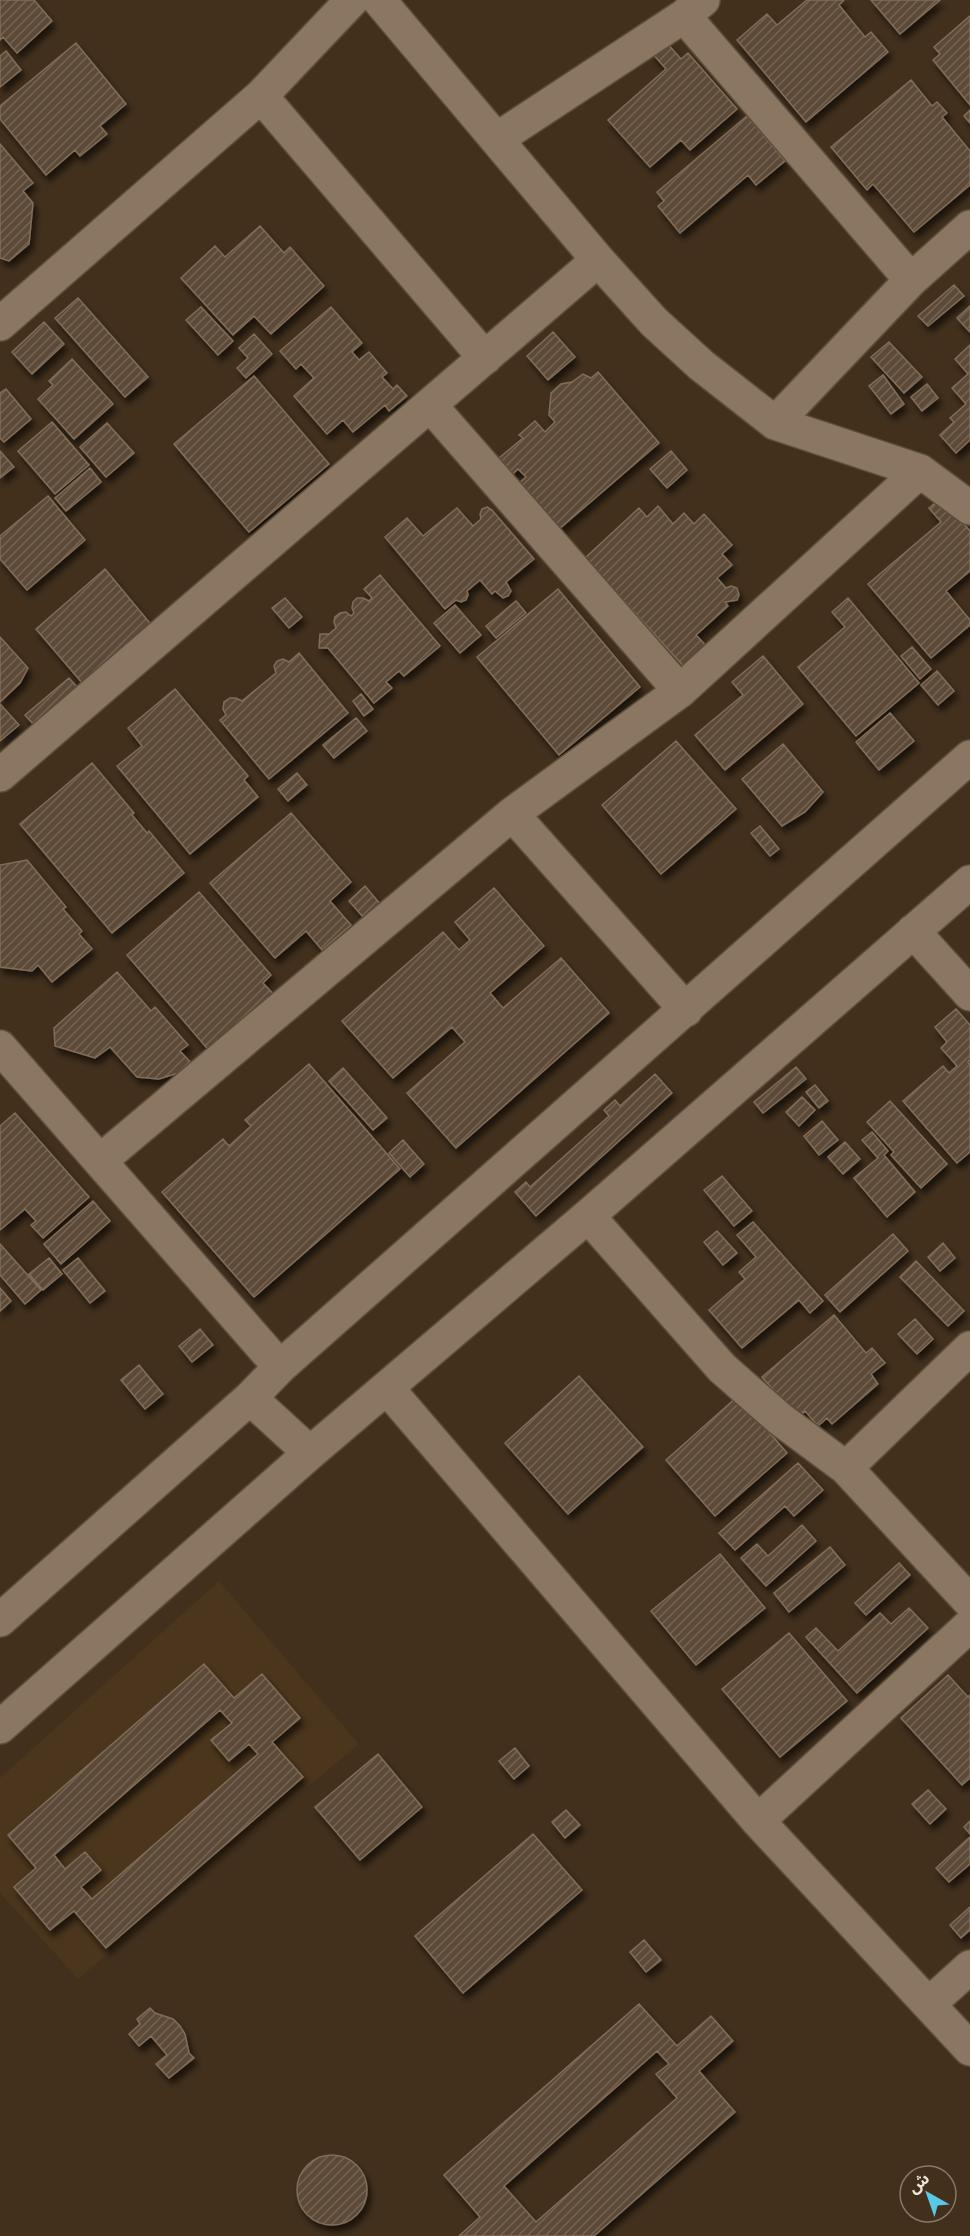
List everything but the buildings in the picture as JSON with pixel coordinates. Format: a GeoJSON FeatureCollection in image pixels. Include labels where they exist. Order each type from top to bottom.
{"type":"FeatureCollection","features":[{"type":"Feature","properties":{"kind":"street"},"geometry":{"type":"LineString","coordinates":[[0,324],[261,96],[352,0]]}},
{"type":"Feature","properties":{"kind":"street"},"geometry":{"type":"LineString","coordinates":[[379,0],[598,260],[654,322],[701,364],[775,423],[920,471],[970,508]]}},
{"type":"Feature","properties":{"kind":"street"},"geometry":{"type":"LineString","coordinates":[[497,139],[693,8],[911,280]]}},
{"type":"Feature","properties":{"kind":"street"},"geometry":{"type":"LineString","coordinates":[[261,96],[485,358]]}},
{"type":"Feature","properties":{"kind":"street"},"geometry":{"type":"LineString","coordinates":[[775,423],[911,280],[970,227]]}},
{"type":"Feature","properties":{"kind":"street"},"geometry":{"type":"LineString","coordinates":[[0,775],[598,260]]}},
{"type":"Feature","properties":{"kind":"street"},"geometry":{"type":"LineString","coordinates":[[430,405],[680,691]]}},
{"type":"Feature","properties":{"kind":"street"},"geometry":{"type":"LineString","coordinates":[[100,1161],[512,814],[680,691],[920,471]]}},
{"type":"Feature","properties":{"kind":"street"},"geometry":{"type":"LineString","coordinates":[[0,1620],[250,1398],[280,1367],[970,757]]}},
{"type":"Feature","properties":{"kind":"street"},"geometry":{"type":"LineString","coordinates":[[512,814],[686,1010]]}},
{"type":"Feature","properties":{"kind":"street"},"geometry":{"type":"LineString","coordinates":[[0,1727],[310,1453],[588,1216],[970,882]]}},
{"type":"Feature","properties":{"kind":"street"},"geometry":{"type":"LineString","coordinates":[[913,931],[970,994]]}},
{"type":"Feature","properties":{"kind":"street"},"geometry":{"type":"LineString","coordinates":[[3,1056],[100,1161],[280,1367]]}},
{"type":"Feature","properties":{"kind":"street"},"geometry":{"type":"LineString","coordinates":[[588,1216],[722,1368],[780,1419],[846,1468],[970,1602]]}},
{"type":"Feature","properties":{"kind":"street"},"geometry":{"type":"LineString","coordinates":[[846,1468],[968,1355]]}},
{"type":"Feature","properties":{"kind":"street"},"geometry":{"type":"LineString","coordinates":[[387,1388],[758,1821],[970,2049]]}},
{"type":"Feature","properties":{"kind":"street"},"geometry":{"type":"LineString","coordinates":[[250,1398],[310,1453]]}},
{"type":"Feature","properties":{"kind":"street"},"geometry":{"type":"LineString","coordinates":[[758,1821],[970,1625]]}},
{"type":"Feature","properties":{"kind":"street"},"geometry":{"type":"LineString","coordinates":[[929,2004],[970,1967]]}},
{"type":"Feature","properties":{"kind":"shaded area"},"geometry":{"type":"Polygon","coordinates":[[[219,1581],[359,1744],[78,1979],[0,1893],[0,1778],[219,1581]]]}}]}
